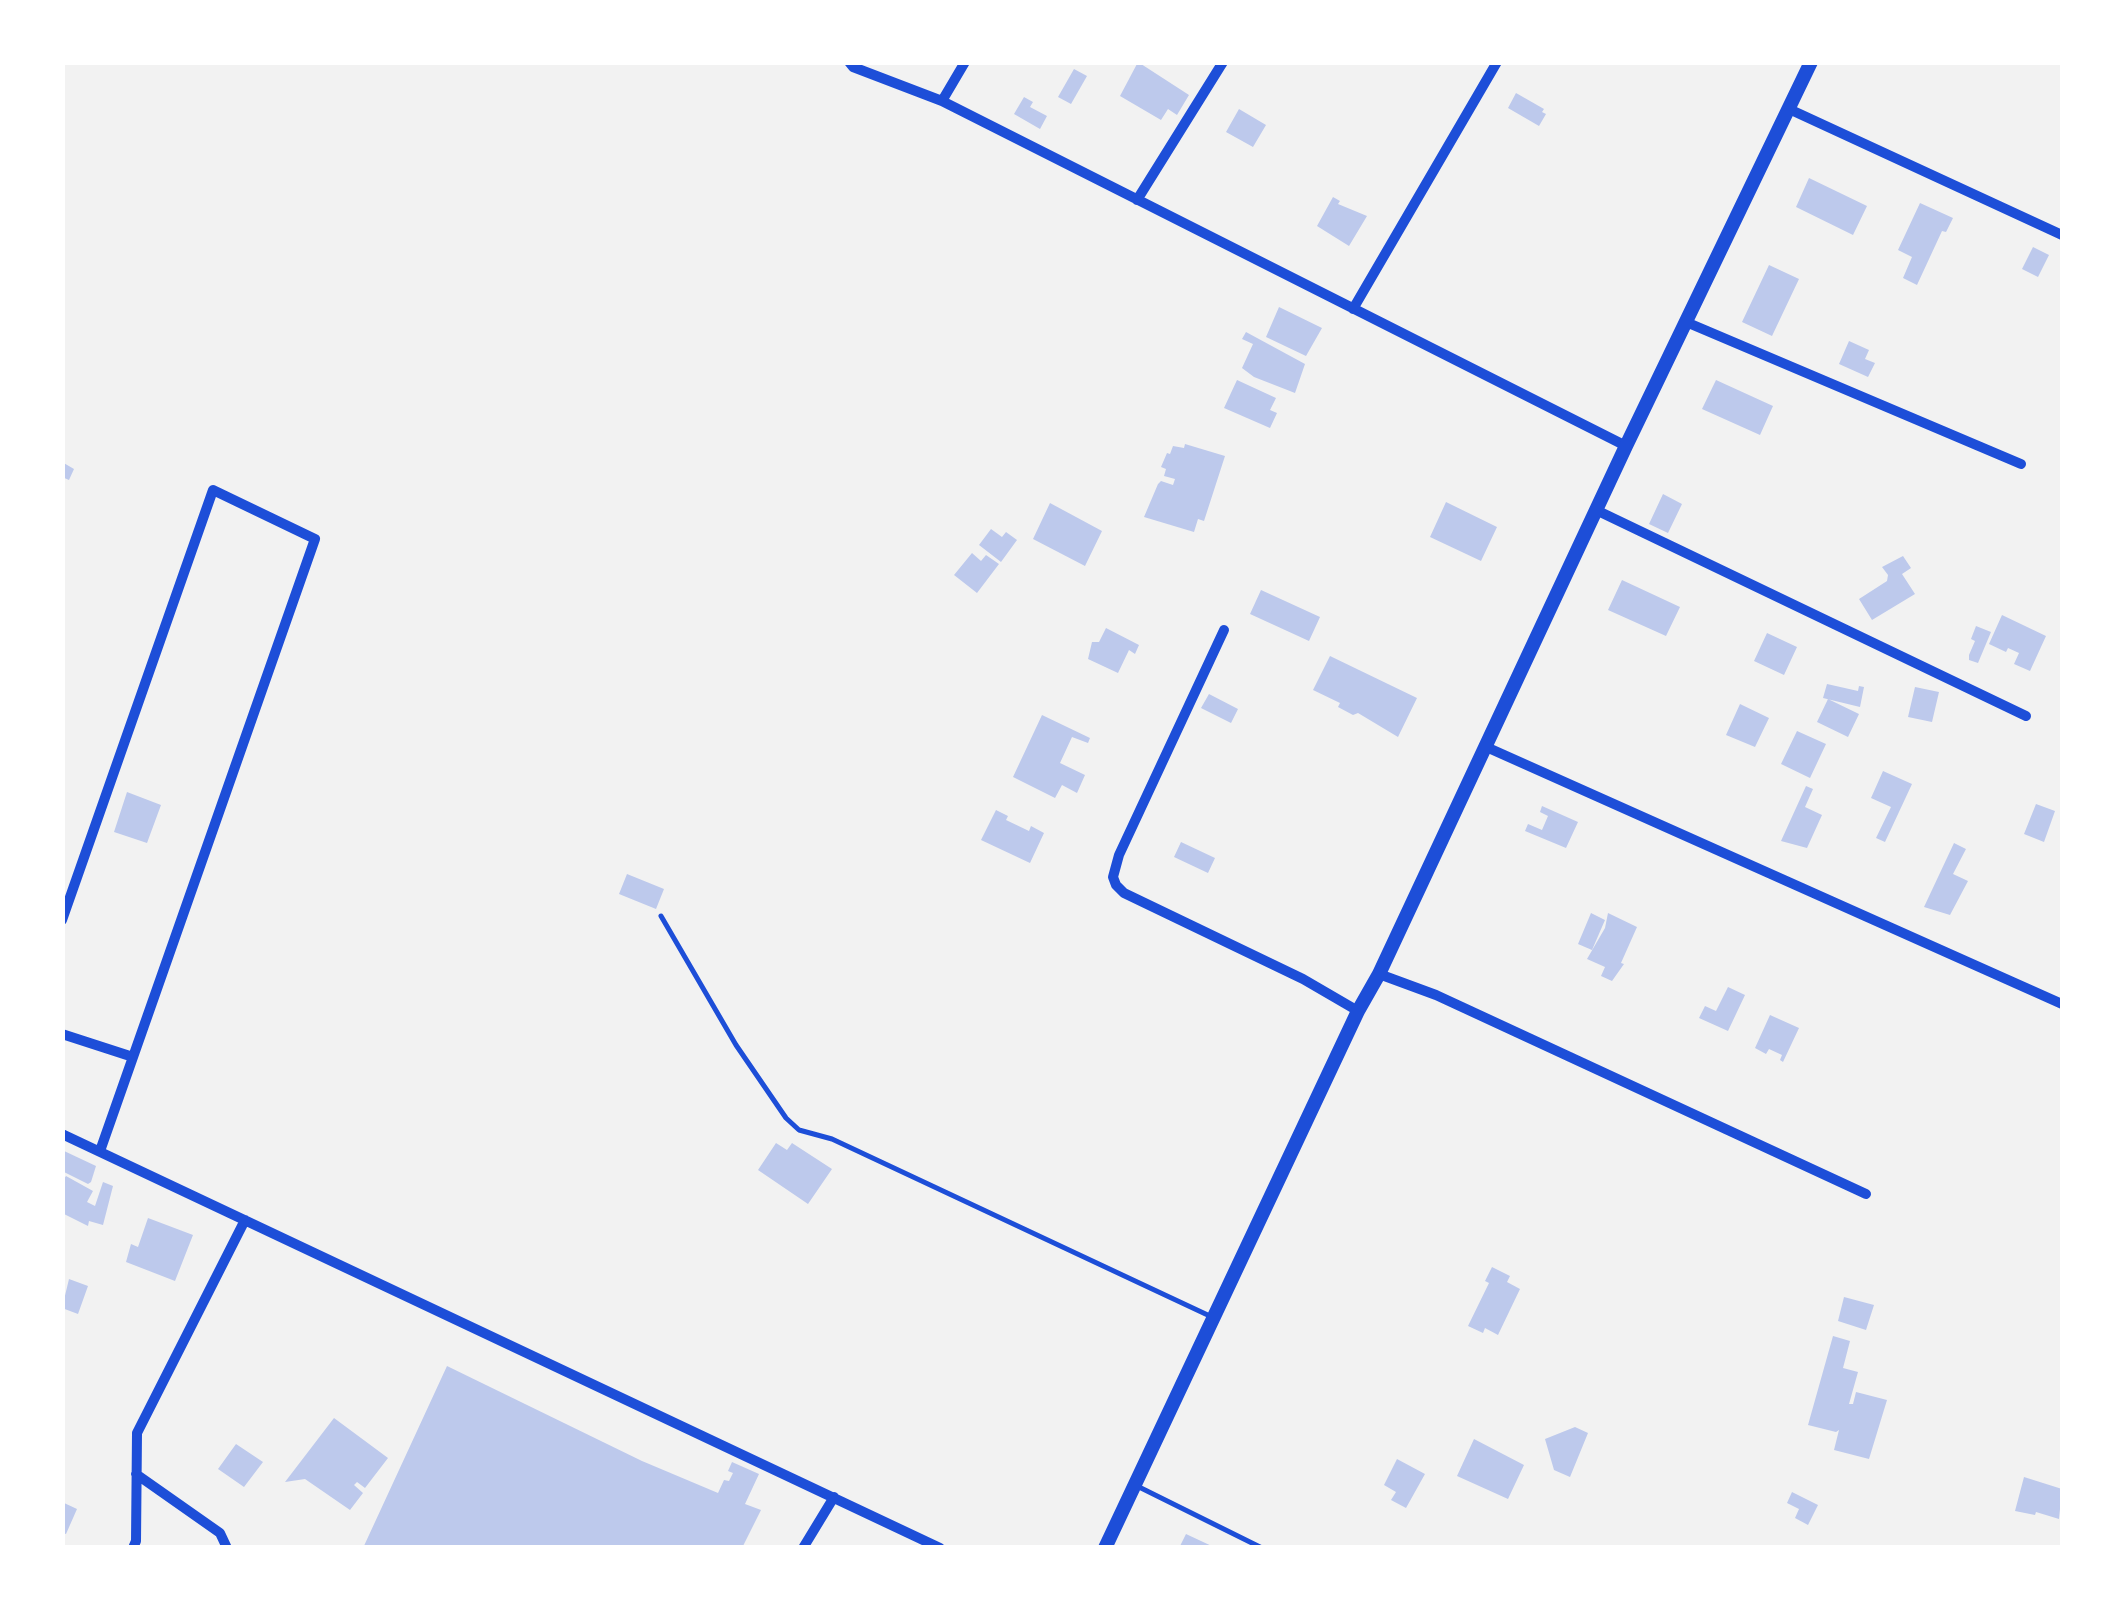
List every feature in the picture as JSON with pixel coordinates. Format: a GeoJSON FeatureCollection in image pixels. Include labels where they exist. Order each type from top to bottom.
{"type":"FeatureCollection","features":[{"type":"Feature","properties":{"kind":"main road"},"geometry":{"type":"LineString","coordinates":[[1105,1548],[1812,62]]}},
{"type":"Feature","properties":{"kind":"street"},"geometry":{"type":"LineString","coordinates":[[849,62],[853,67],[942,101],[1626,446]]}},
{"type":"Feature","properties":{"kind":"street"},"geometry":{"type":"LineString","coordinates":[[942,101],[965,62]]}},
{"type":"Feature","properties":{"kind":"street"},"geometry":{"type":"LineString","coordinates":[[1138,200],[1223,62]]}},
{"type":"Feature","properties":{"kind":"street"},"geometry":{"type":"LineString","coordinates":[[1353,308],[1498,62]]}},
{"type":"Feature","properties":{"kind":"street"},"geometry":{"type":"LineString","coordinates":[[1789,109],[2062,235]]}},
{"type":"Feature","properties":{"kind":"street"},"geometry":{"type":"LineString","coordinates":[[1686,322],[2021,464]]}},
{"type":"Feature","properties":{"kind":"street"},"geometry":{"type":"LineString","coordinates":[[62,920],[212,490],[315,539],[100,1151]]}},
{"type":"Feature","properties":{"kind":"street"},"geometry":{"type":"LineString","coordinates":[[1596,510],[2026,716]]}},
{"type":"Feature","properties":{"kind":"street"},"geometry":{"type":"LineString","coordinates":[[1224,630],[1112,877],[1124,893],[1303,979],[1358,1011]]}},
{"type":"Feature","properties":{"kind":"street"},"geometry":{"type":"LineString","coordinates":[[1484,746],[2062,1004]]}},
{"type":"Feature","properties":{"kind":"street"},"geometry":{"type":"LineString","coordinates":[[1379,974],[1436,994],[1866,1194]]}},
{"type":"Feature","properties":{"kind":"street"},"geometry":{"type":"LineString","coordinates":[[62,1034],[133,1057]]}},
{"type":"Feature","properties":{"kind":"street"},"geometry":{"type":"LineString","coordinates":[[62,1134],[940,1548]]}},
{"type":"Feature","properties":{"kind":"street"},"geometry":{"type":"LineString","coordinates":[[133,1548],[137,1433],[245,1220]]}},
{"type":"Feature","properties":{"kind":"street"},"geometry":{"type":"LineString","coordinates":[[136,1474],[220,1533],[227,1548]]}},
{"type":"Feature","properties":{"kind":"street"},"geometry":{"type":"LineString","coordinates":[[803,1548],[834,1498]]}},
{"type":"Feature","properties":{"kind":"lane"},"geometry":{"type":"LineString","coordinates":[[661,916],[736,1045],[786,1118],[799,1130],[832,1139],[1214,1318]]}},
{"type":"Feature","properties":{"kind":"lane"},"geometry":{"type":"LineString","coordinates":[[1135,1485],[1262,1548]]}},
{"type":"Feature","properties":{"kind":"building"},"geometry":{"type":"Polygon","coordinates":[[[1138,62],[1189,95],[1177,115],[1168,109],[1161,120],[1120,96],[1138,62]]]}},
{"type":"Feature","properties":{"kind":"building"},"geometry":{"type":"Polygon","coordinates":[[[1074,69],[1087,76],[1071,104],[1058,97],[1074,69]]]}},
{"type":"Feature","properties":{"kind":"building"},"geometry":{"type":"Polygon","coordinates":[[[1516,93],[1544,109],[1546,114],[1539,126],[1508,108],[1516,93]]]}},
{"type":"Feature","properties":{"kind":"building"},"geometry":{"type":"Polygon","coordinates":[[[1024,97],[1033,102],[1030,107],[1047,116],[1040,129],[1014,114],[1024,97]]]}},
{"type":"Feature","properties":{"kind":"building"},"geometry":{"type":"Polygon","coordinates":[[[1239,109],[1266,125],[1253,147],[1226,132],[1239,109]]]}},
{"type":"Feature","properties":{"kind":"building"},"geometry":{"type":"Polygon","coordinates":[[[1809,178],[1867,206],[1853,235],[1796,207],[1809,178]]]}},
{"type":"Feature","properties":{"kind":"building"},"geometry":{"type":"Polygon","coordinates":[[[1333,197],[1340,201],[1338,204],[1367,216],[1349,246],[1317,226],[1333,197]]]}},
{"type":"Feature","properties":{"kind":"building"},"geometry":{"type":"Polygon","coordinates":[[[1920,203],[1953,218],[1946,232],[1942,231],[1917,285],[1903,278],[1912,257],[1898,250],[1920,203]]]}},
{"type":"Feature","properties":{"kind":"building"},"geometry":{"type":"Polygon","coordinates":[[[2033,247],[2049,255],[2038,277],[2022,269],[2033,247]]]}},
{"type":"Feature","properties":{"kind":"building"},"geometry":{"type":"Polygon","coordinates":[[[1769,265],[1799,279],[1772,336],[1742,322],[1769,265]]]}},
{"type":"Feature","properties":{"kind":"building"},"geometry":{"type":"Polygon","coordinates":[[[1279,307],[1322,328],[1306,356],[1266,337],[1279,307]]]}},
{"type":"Feature","properties":{"kind":"building"},"geometry":{"type":"Polygon","coordinates":[[[1246,332],[1305,364],[1295,393],[1254,377],[1242,368],[1253,344],[1242,339],[1246,332]]]}},
{"type":"Feature","properties":{"kind":"building"},"geometry":{"type":"Polygon","coordinates":[[[1849,341],[1869,350],[1865,359],[1875,363],[1868,377],[1839,364],[1849,341]]]}},
{"type":"Feature","properties":{"kind":"building"},"geometry":{"type":"Polygon","coordinates":[[[1237,380],[1276,398],[1270,410],[1277,413],[1270,428],[1224,408],[1237,380]]]}},
{"type":"Feature","properties":{"kind":"building"},"geometry":{"type":"Polygon","coordinates":[[[1716,380],[1773,406],[1760,435],[1702,409],[1716,380]]]}},
{"type":"Feature","properties":{"kind":"building"},"geometry":{"type":"Polygon","coordinates":[[[1185,444],[1225,456],[1204,521],[1198,519],[1194,532],[1144,517],[1158,484],[1161,481],[1173,485],[1175,479],[1164,476],[1166,469],[1161,467],[1167,453],[1173,446],[1184,448],[1185,444]]]}},
{"type":"Feature","properties":{"kind":"building"},"geometry":{"type":"Polygon","coordinates":[[[62,462],[74,469],[69,480],[62,477],[62,462]]]}},
{"type":"Feature","properties":{"kind":"building"},"geometry":{"type":"Polygon","coordinates":[[[1663,494],[1682,504],[1668,533],[1649,524],[1663,494]]]}},
{"type":"Feature","properties":{"kind":"building"},"geometry":{"type":"Polygon","coordinates":[[[1446,502],[1497,527],[1481,561],[1430,537],[1446,502]]]}},
{"type":"Feature","properties":{"kind":"building"},"geometry":{"type":"Polygon","coordinates":[[[1050,503],[1102,531],[1085,566],[1033,539],[1050,503]]]}},
{"type":"Feature","properties":{"kind":"building"},"geometry":{"type":"Polygon","coordinates":[[[991,529],[1002,537],[1006,532],[1017,540],[1001,562],[979,545],[991,529]]]}},
{"type":"Feature","properties":{"kind":"building"},"geometry":{"type":"Polygon","coordinates":[[[972,553],[981,561],[986,555],[999,564],[977,593],[954,575],[972,553]]]}},
{"type":"Feature","properties":{"kind":"building"},"geometry":{"type":"Polygon","coordinates":[[[1903,556],[1911,568],[1902,574],[1915,594],[1872,620],[1859,599],[1887,581],[1882,567],[1903,556]]]}},
{"type":"Feature","properties":{"kind":"building"},"geometry":{"type":"Polygon","coordinates":[[[1622,580],[1680,607],[1666,636],[1608,610],[1622,580]]]}},
{"type":"Feature","properties":{"kind":"building"},"geometry":{"type":"Polygon","coordinates":[[[1261,590],[1320,617],[1309,641],[1250,614],[1261,590]]]}},
{"type":"Feature","properties":{"kind":"building"},"geometry":{"type":"Polygon","coordinates":[[[2002,615],[2046,636],[2030,671],[2014,664],[2019,653],[1989,644],[2002,615]]]}},
{"type":"Feature","properties":{"kind":"building"},"geometry":{"type":"Polygon","coordinates":[[[1976,626],[1991,632],[1978,663],[1969,660],[1976,626]]]}},
{"type":"Feature","properties":{"kind":"building"},"geometry":{"type":"Polygon","coordinates":[[[1106,628],[1139,645],[1135,654],[1129,650],[1118,673],[1088,659],[1092,642],[1099,642],[1106,628]]]}},
{"type":"Feature","properties":{"kind":"building"},"geometry":{"type":"Polygon","coordinates":[[[1767,633],[1797,647],[1784,675],[1754,661],[1767,633]]]}},
{"type":"Feature","properties":{"kind":"building"},"geometry":{"type":"Polygon","coordinates":[[[1330,656],[1417,698],[1398,737],[1313,690],[1330,656]]]}},
{"type":"Feature","properties":{"kind":"building"},"geometry":{"type":"Polygon","coordinates":[[[1827,684],[1858,691],[1859,686],[1864,687],[1860,707],[1823,698],[1827,684]]]}},
{"type":"Feature","properties":{"kind":"building"},"geometry":{"type":"Polygon","coordinates":[[[1915,687],[1939,692],[1932,722],[1908,717],[1915,687]]]}},
{"type":"Feature","properties":{"kind":"building"},"geometry":{"type":"Polygon","coordinates":[[[1209,694],[1238,709],[1231,723],[1201,708],[1209,694]]]}},
{"type":"Feature","properties":{"kind":"building"},"geometry":{"type":"Polygon","coordinates":[[[1828,699],[1859,714],[1848,737],[1817,722],[1828,699]]]}},
{"type":"Feature","properties":{"kind":"building"},"geometry":{"type":"Polygon","coordinates":[[[1740,704],[1769,718],[1755,747],[1726,735],[1740,704]]]}},
{"type":"Feature","properties":{"kind":"building"},"geometry":{"type":"Polygon","coordinates":[[[1042,715],[1090,738],[1088,743],[1072,737],[1060,763],[1085,775],[1077,793],[1062,785],[1055,798],[1013,777],[1042,715]]]}},
{"type":"Feature","properties":{"kind":"building"},"geometry":{"type":"Polygon","coordinates":[[[1797,731],[1826,744],[1810,778],[1781,764],[1797,731]]]}},
{"type":"Feature","properties":{"kind":"building"},"geometry":{"type":"Polygon","coordinates":[[[1883,771],[1912,784],[1885,842],[1876,838],[1891,807],[1871,798],[1883,771]]]}},
{"type":"Feature","properties":{"kind":"building"},"geometry":{"type":"Polygon","coordinates":[[[1806,786],[1813,789],[1805,807],[1822,815],[1807,848],[1781,841],[1806,786]]]}},
{"type":"Feature","properties":{"kind":"building"},"geometry":{"type":"Polygon","coordinates":[[[127,792],[161,805],[147,843],[114,832],[127,792]]]}},
{"type":"Feature","properties":{"kind":"building"},"geometry":{"type":"Polygon","coordinates":[[[2036,804],[2055,811],[2044,842],[2024,834],[2036,804]]]}},
{"type":"Feature","properties":{"kind":"building"},"geometry":{"type":"Polygon","coordinates":[[[1542,806],[1578,822],[1566,848],[1525,831],[1528,824],[1542,830],[1548,816],[1540,812],[1542,806]]]}},
{"type":"Feature","properties":{"kind":"building"},"geometry":{"type":"Polygon","coordinates":[[[996,810],[1008,816],[1006,820],[1044,833],[1030,863],[981,840],[996,810]]]}},
{"type":"Feature","properties":{"kind":"building"},"geometry":{"type":"Polygon","coordinates":[[[1181,842],[1215,858],[1208,873],[1174,857],[1181,842]]]}},
{"type":"Feature","properties":{"kind":"building"},"geometry":{"type":"Polygon","coordinates":[[[1954,843],[1966,849],[1953,874],[1968,881],[1950,915],[1924,907],[1954,843]]]}},
{"type":"Feature","properties":{"kind":"building"},"geometry":{"type":"Polygon","coordinates":[[[627,874],[664,889],[656,909],[619,894],[627,874]]]}},
{"type":"Feature","properties":{"kind":"building"},"geometry":{"type":"Polygon","coordinates":[[[1591,913],[1605,920],[1592,950],[1578,944],[1591,913]]]}},
{"type":"Feature","properties":{"kind":"building"},"geometry":{"type":"Polygon","coordinates":[[[1608,913],[1637,927],[1621,963],[1624,964],[1612,981],[1601,976],[1605,967],[1587,959],[1605,928],[1608,913]]]}},
{"type":"Feature","properties":{"kind":"building"},"geometry":{"type":"Polygon","coordinates":[[[1728,987],[1745,995],[1728,1031],[1699,1018],[1705,1006],[1716,1011],[1728,987]]]}},
{"type":"Feature","properties":{"kind":"building"},"geometry":{"type":"Polygon","coordinates":[[[1770,1015],[1799,1028],[1783,1062],[1782,1055],[1769,1049],[1766,1054],[1755,1048],[1770,1015]]]}},
{"type":"Feature","properties":{"kind":"building"},"geometry":{"type":"Polygon","coordinates":[[[776,1143],[787,1150],[792,1143],[832,1169],[808,1204],[758,1170],[776,1143]]]}},
{"type":"Feature","properties":{"kind":"building"},"geometry":{"type":"Polygon","coordinates":[[[62,1150],[96,1166],[91,1182],[62,1171],[62,1150]]]}},
{"type":"Feature","properties":{"kind":"building"},"geometry":{"type":"Polygon","coordinates":[[[66,1176],[93,1191],[87,1202],[95,1206],[103,1182],[113,1186],[103,1225],[89,1221],[88,1226],[62,1213],[62,1182],[66,1176]]]}},
{"type":"Feature","properties":{"kind":"building"},"geometry":{"type":"Polygon","coordinates":[[[148,1218],[193,1235],[175,1281],[126,1262],[131,1244],[138,1247],[148,1218]]]}},
{"type":"Feature","properties":{"kind":"building"},"geometry":{"type":"Polygon","coordinates":[[[1492,1267],[1510,1276],[1507,1282],[1520,1289],[1498,1335],[1468,1326],[1489,1283],[1485,1281],[1492,1267]]]}},
{"type":"Feature","properties":{"kind":"building"},"geometry":{"type":"Polygon","coordinates":[[[69,1279],[88,1286],[78,1314],[62,1308],[69,1279]]]}},
{"type":"Feature","properties":{"kind":"building"},"geometry":{"type":"Polygon","coordinates":[[[1844,1297],[1874,1305],[1866,1330],[1838,1321],[1844,1297]]]}},
{"type":"Feature","properties":{"kind":"building"},"geometry":{"type":"Polygon","coordinates":[[[1833,1336],[1850,1341],[1843,1368],[1858,1372],[1849,1404],[1853,1404],[1856,1392],[1887,1400],[1869,1459],[1834,1450],[1839,1430],[1808,1425],[1833,1336]]]}},
{"type":"Feature","properties":{"kind":"building"},"geometry":{"type":"Polygon","coordinates":[[[447,1366],[642,1461],[718,1493],[733,1473],[728,1471],[732,1462],[759,1474],[745,1504],[761,1510],[742,1548],[363,1548],[447,1366]]]}},
{"type":"Feature","properties":{"kind":"building"},"geometry":{"type":"Polygon","coordinates":[[[334,1418],[388,1458],[365,1488],[357,1482],[354,1485],[363,1493],[350,1510],[305,1479],[285,1482],[334,1418]]]}},
{"type":"Feature","properties":{"kind":"building"},"geometry":{"type":"Polygon","coordinates":[[[1575,1427],[1588,1433],[1570,1477],[1554,1470],[1545,1439],[1575,1427]]]}},
{"type":"Feature","properties":{"kind":"building"},"geometry":{"type":"Polygon","coordinates":[[[1474,1439],[1524,1465],[1508,1499],[1457,1476],[1474,1439]]]}},
{"type":"Feature","properties":{"kind":"building"},"geometry":{"type":"Polygon","coordinates":[[[236,1444],[263,1462],[244,1487],[218,1469],[236,1444]]]}},
{"type":"Feature","properties":{"kind":"building"},"geometry":{"type":"Polygon","coordinates":[[[1397,1459],[1425,1474],[1406,1508],[1391,1500],[1396,1492],[1384,1485],[1397,1459]]]}},
{"type":"Feature","properties":{"kind":"building"},"geometry":{"type":"Polygon","coordinates":[[[2024,1477],[2062,1489],[2059,1519],[2015,1511],[2024,1477]]]}},
{"type":"Feature","properties":{"kind":"building"},"geometry":{"type":"Polygon","coordinates":[[[1792,1492],[1818,1505],[1808,1525],[1795,1518],[1799,1509],[1787,1503],[1792,1492]]]}},
{"type":"Feature","properties":{"kind":"building"},"geometry":{"type":"Polygon","coordinates":[[[62,1502],[77,1509],[66,1534],[62,1533],[62,1502]]]}},
{"type":"Feature","properties":{"kind":"building"},"geometry":{"type":"Polygon","coordinates":[[[1186,1534],[1216,1548],[1179,1548],[1186,1534]]]}}]}
